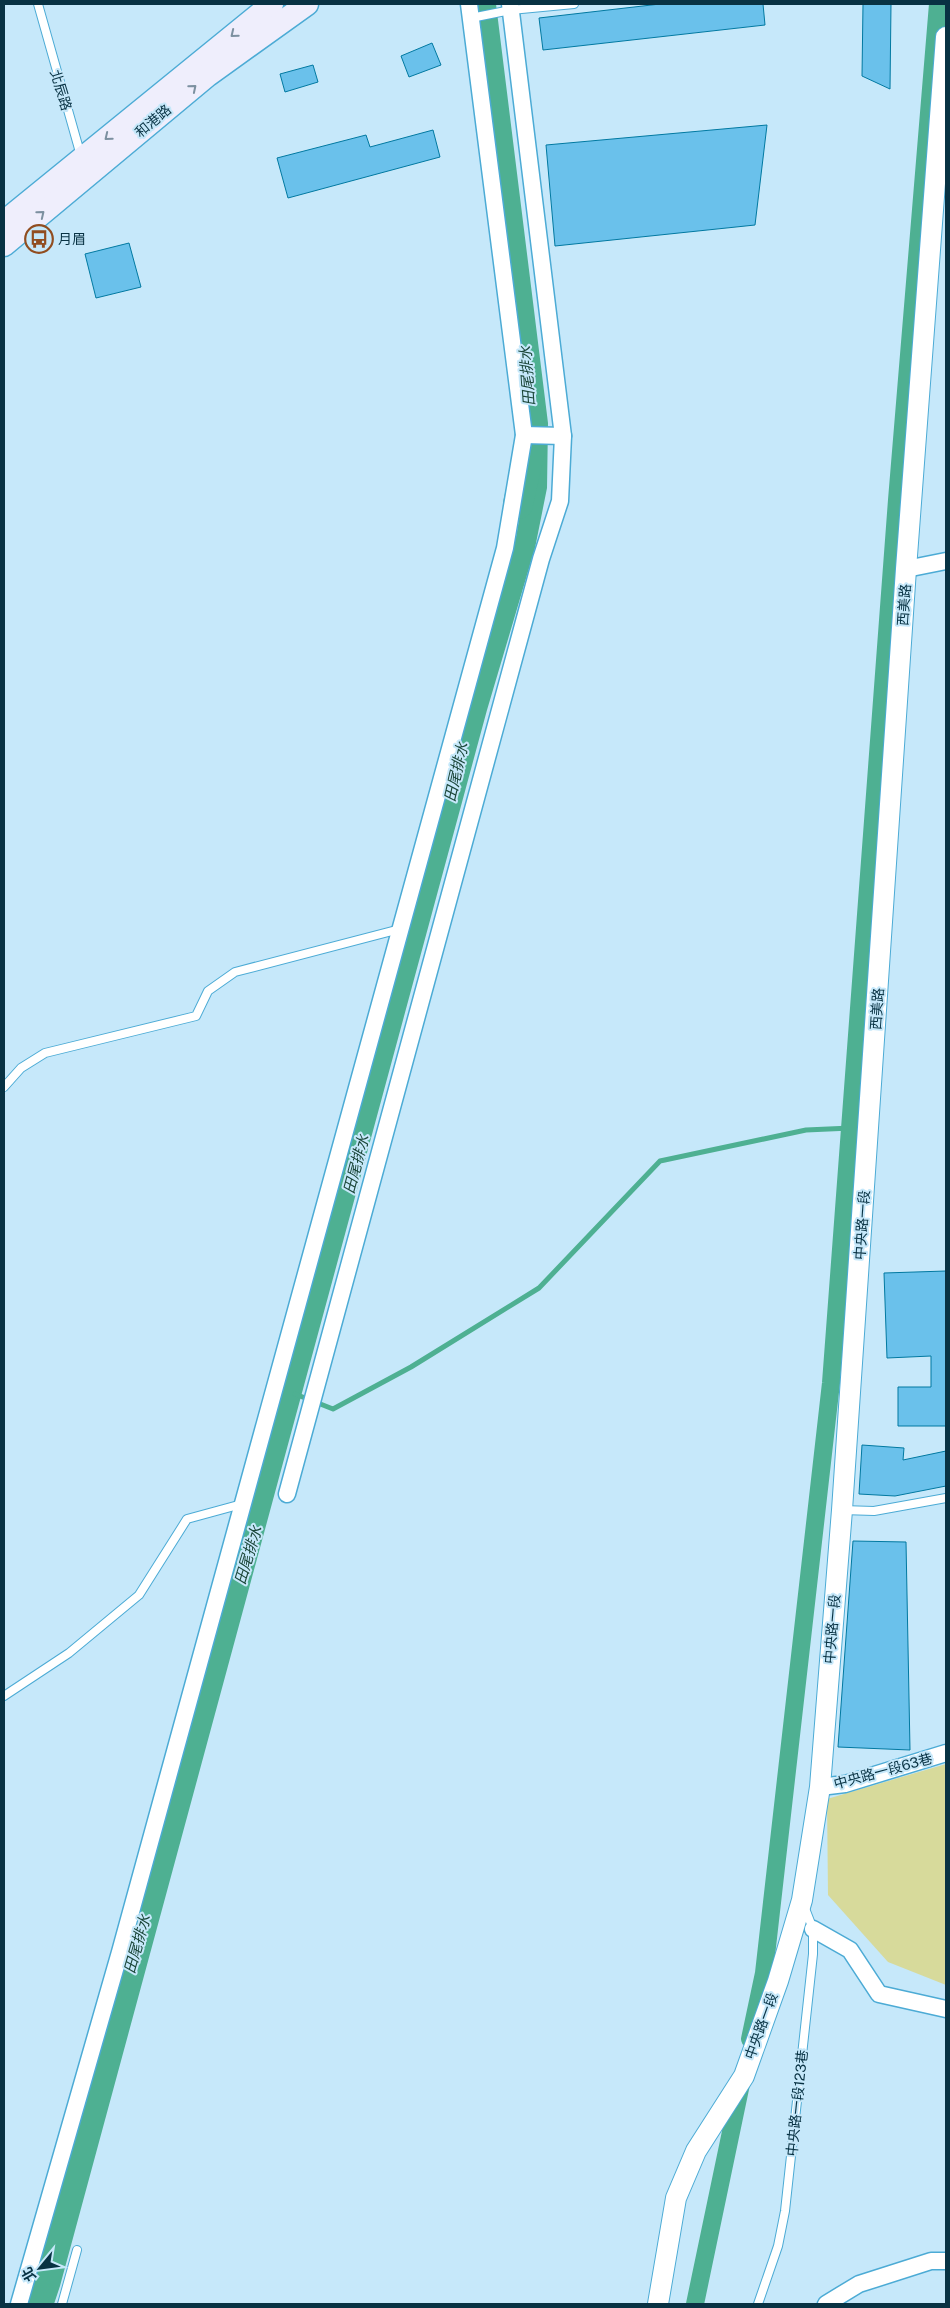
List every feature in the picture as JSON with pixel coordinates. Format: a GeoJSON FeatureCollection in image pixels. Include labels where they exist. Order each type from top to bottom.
{"type":"FeatureCollection","features":[{"type":"Feature","properties":{"kind":"main road","name":"和港路"},"geometry":{"type":"LineString","coordinates":[[4,245],[89,164],[272,4]]}},
{"type":"Feature","properties":{"kind":"main road","name":"和港路"},"geometry":{"type":"LineString","coordinates":[[4,222],[89,164],[307,4]]}},
{"type":"Feature","properties":{"kind":"street"},"geometry":{"type":"LineString","coordinates":[[287,1494],[542,559],[560,501],[563,436],[511,7]]}},
{"type":"Feature","properties":{"kind":"street"},"geometry":{"type":"LineString","coordinates":[[19,2304],[120,1952],[505,548],[524,435],[470,11]]}},
{"type":"Feature","properties":{"kind":"street","name":"西美路"},"geometry":{"type":"LineString","coordinates":[[866,1173],[906,569],[946,37]]}},
{"type":"Feature","properties":{"kind":"street"},"geometry":{"type":"LineString","coordinates":[[524,435],[563,436]]}},
{"type":"Feature","properties":{"kind":"street"},"geometry":{"type":"LineString","coordinates":[[906,569],[946,561]]}},
{"type":"Feature","properties":{"kind":"street","name":"中央路一段"},"geometry":{"type":"LineString","coordinates":[[658,2304],[676,2198],[696,2151],[744,2076],[778,1981],[802,1900],[820,1787],[866,1173]]}},
{"type":"Feature","properties":{"kind":"street","name":"中央路一段63巷"},"geometry":{"type":"LineString","coordinates":[[820,1787],[845,1784],[946,1753]]}},
{"type":"Feature","properties":{"kind":"street"},"geometry":{"type":"LineString","coordinates":[[813,1929],[850,1950],[879,1994],[946,2009]]}},
{"type":"Feature","properties":{"kind":"street"},"geometry":{"type":"LineString","coordinates":[[826,2304],[859,2284],[931,2261],[946,2261]]}},
{"type":"Feature","properties":{"kind":"lane","name":"北辰路"},"geometry":{"type":"LineString","coordinates":[[38,4],[89,164]]}},
{"type":"Feature","properties":{"kind":"lane"},"geometry":{"type":"LineString","coordinates":[[470,11],[574,4]]}},
{"type":"Feature","properties":{"kind":"lane"},"geometry":{"type":"LineString","coordinates":[[4,1087],[21,1068],[45,1053],[196,1016],[208,991],[235,972],[400,929]]}},
{"type":"Feature","properties":{"kind":"lane"},"geometry":{"type":"LineString","coordinates":[[842,1510],[874,1511],[946,1498]]}},
{"type":"Feature","properties":{"kind":"lane"},"geometry":{"type":"LineString","coordinates":[[4,1696],[69,1653],[139,1595],[187,1519],[242,1504]]}},
{"type":"Feature","properties":{"kind":"lane","name":"中央路一段123巷"},"geometry":{"type":"LineString","coordinates":[[758,2304],[778,2246],[784,2211],[813,1954],[813,1929],[802,1900]]}},
{"type":"Feature","properties":{"kind":"lane"},"geometry":{"type":"LineString","coordinates":[[62,2304],[77,2250]]}},
{"type":"Feature","properties":{"kind":"shaded area"},"geometry":{"type":"Polygon","coordinates":[[[946,1764],[946,1985],[888,1962],[828,1895],[827,1799],[946,1764]]]}},
{"type":"Feature","properties":{"kind":"water"},"geometry":{"type":"Polygon","coordinates":[[[476,4],[496,4],[548,423],[547,488],[535,548],[487,710],[60,2286],[54,2304],[27,2304],[516,537],[531,451],[476,4]]]}},
{"type":"Feature","properties":{"kind":"building"},"geometry":{"type":"Polygon","coordinates":[[[660,4],[763,4],[765,25],[543,50],[539,18],[660,4]]]}},
{"type":"Feature","properties":{"kind":"building"},"geometry":{"type":"Polygon","coordinates":[[[863,4],[891,4],[890,89],[862,76],[863,4]]]}},
{"type":"Feature","properties":{"kind":"building"},"geometry":{"type":"Polygon","coordinates":[[[432,43],[441,65],[409,77],[401,56],[432,43]]]}},
{"type":"Feature","properties":{"kind":"building"},"geometry":{"type":"Polygon","coordinates":[[[313,65],[318,82],[285,92],[280,74],[313,65]]]}},
{"type":"Feature","properties":{"kind":"building"},"geometry":{"type":"Polygon","coordinates":[[[767,125],[755,225],[555,246],[546,145],[767,125]]]}},
{"type":"Feature","properties":{"kind":"building"},"geometry":{"type":"Polygon","coordinates":[[[433,130],[440,157],[288,198],[277,158],[366,135],[370,147],[433,130]]]}},
{"type":"Feature","properties":{"kind":"building"},"geometry":{"type":"Polygon","coordinates":[[[129,243],[141,287],[96,298],[85,254],[129,243]]]}},
{"type":"Feature","properties":{"kind":"building"},"geometry":{"type":"Polygon","coordinates":[[[946,1271],[946,1426],[898,1426],[898,1387],[931,1387],[931,1356],[887,1358],[884,1273],[946,1271]]]}},
{"type":"Feature","properties":{"kind":"building"},"geometry":{"type":"Polygon","coordinates":[[[862,1445],[904,1448],[903,1460],[946,1451],[946,1486],[895,1496],[859,1494],[862,1445]]]}},
{"type":"Feature","properties":{"kind":"building"},"geometry":{"type":"Polygon","coordinates":[[[853,1541],[906,1542],[910,1750],[838,1747],[853,1541]]]}},
{"type":"Feature","properties":{"kind":"waterway"},"geometry":{"type":"LineString","coordinates":[[750,2039],[764,1973],[831,1383],[897,500],[938,4]]}},
{"type":"Feature","properties":{"kind":"waterway","name":"田尾排水"},"geometry":{"type":"LineString","coordinates":[[518,504],[531,446],[529,407]]}},
{"type":"Feature","properties":{"kind":"waterway"},"geometry":{"type":"LineString","coordinates":[[295,1394],[333,1409],[411,1367],[539,1288],[660,1161],[806,1130],[851,1128]]}},
{"type":"Feature","properties":{"kind":"waterway"},"geometry":{"type":"LineString","coordinates":[[695,2304],[741,2084]]}},
{"type":"Feature","properties":{"kind":"place","name":"月眉"},"geometry":{"type":"Point","coordinates":[39,239]}}]}
